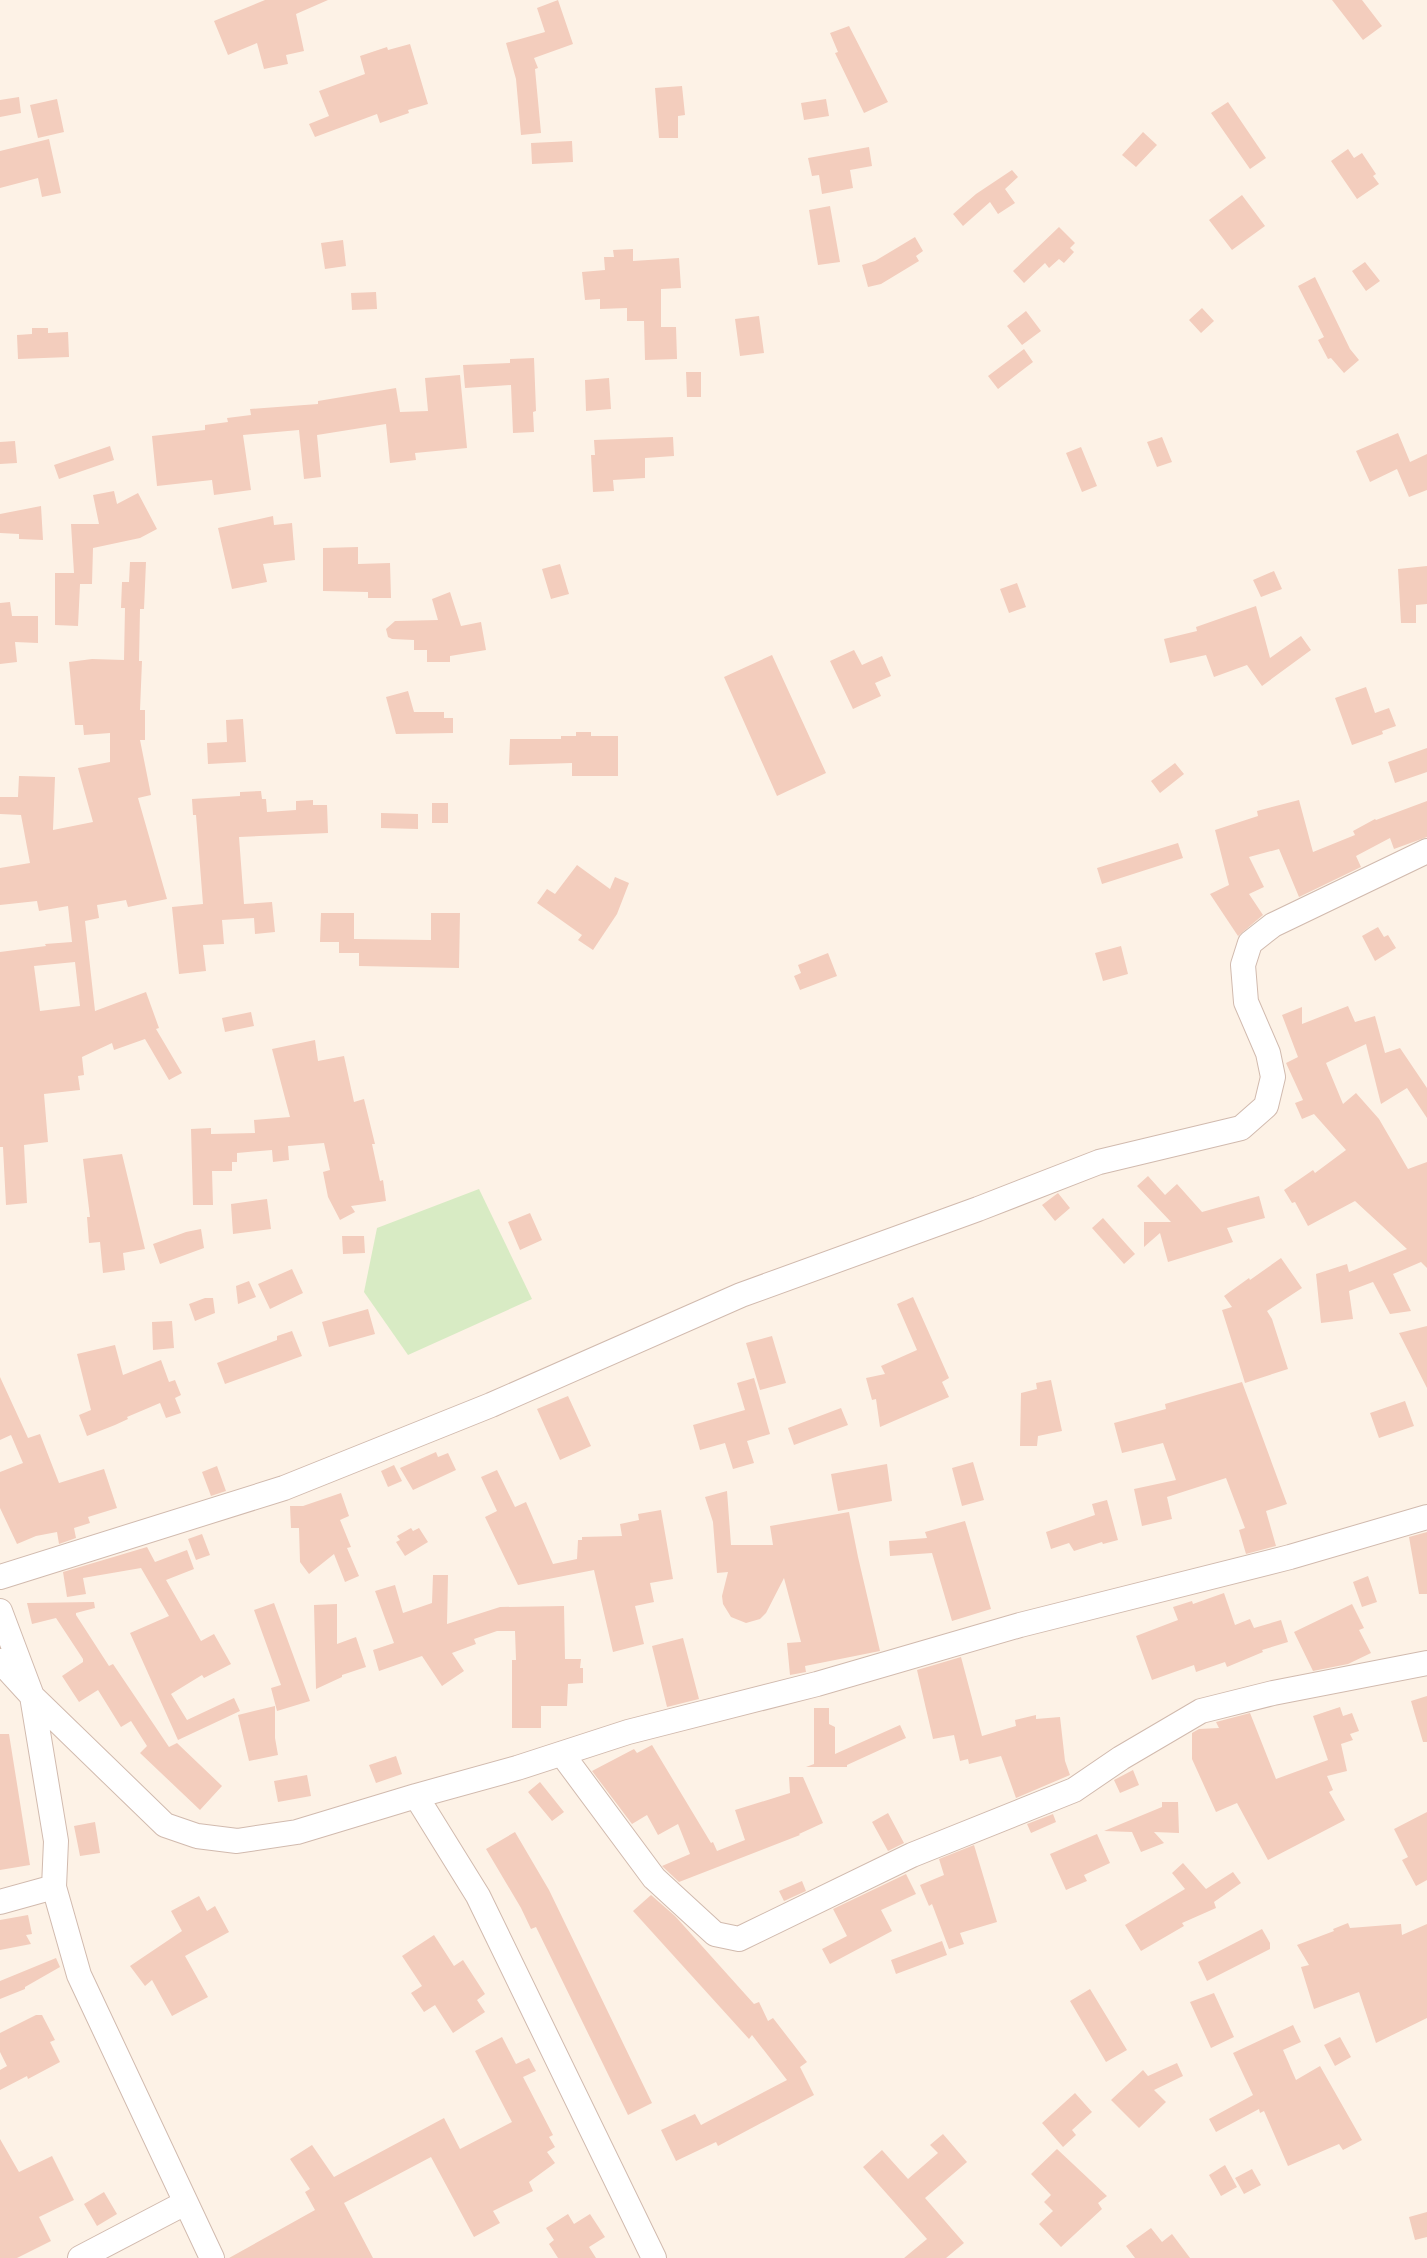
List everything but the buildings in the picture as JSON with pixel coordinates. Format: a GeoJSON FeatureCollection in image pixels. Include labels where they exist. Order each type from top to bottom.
{"type":"FeatureCollection","features":[{"type":"Feature","properties":{"kind":"street"},"geometry":{"type":"LineString","coordinates":[[0,1576],[284,1488],[491,1405],[741,1295],[978,1209],[1098,1162],[1241,1128],[1266,1106],[1273,1077],[1268,1053],[1246,1002],[1244,965],[1250,943],[1273,925],[1427,851]]}},
{"type":"Feature","properties":{"kind":"street"},"geometry":{"type":"LineString","coordinates":[[0,1661],[32,1696],[165,1825],[197,1836],[237,1841],[297,1832],[562,1754],[628,1732],[817,1684],[1020,1625],[1279,1560],[1427,1517]]}},
{"type":"Feature","properties":{"kind":"street"},"geometry":{"type":"LineString","coordinates":[[0,1611],[32,1696],[56,1841],[54,1887],[79,1975],[212,2258]]}},
{"type":"Feature","properties":{"kind":"street"},"geometry":{"type":"LineString","coordinates":[[562,1754],[654,1878],[715,1934],[739,1939],[912,1855],[1074,1790],[1121,1758],[1201,1711],[1274,1693],[1427,1664]]}},
{"type":"Feature","properties":{"kind":"street"},"geometry":{"type":"LineString","coordinates":[[416,1796],[478,1896],[654,2258]]}},
{"type":"Feature","properties":{"kind":"street"},"geometry":{"type":"LineString","coordinates":[[0,1902],[54,1887]]}},
{"type":"Feature","properties":{"kind":"street"},"geometry":{"type":"LineString","coordinates":[[80,2258],[185,2203]]}},
{"type":"Feature","properties":{"kind":"green space"},"geometry":{"type":"Polygon","coordinates":[[[479,1189],[532,1299],[408,1355],[364,1292],[377,1228],[479,1189]]]}}]}
